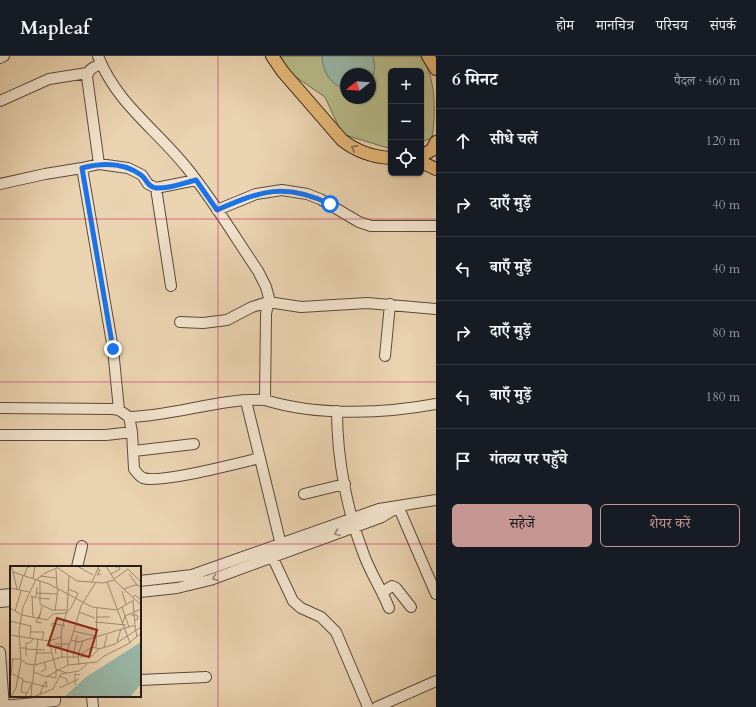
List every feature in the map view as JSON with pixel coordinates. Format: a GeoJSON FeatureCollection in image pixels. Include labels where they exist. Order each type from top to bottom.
{"type":"FeatureCollection","features":[{"type":"Feature","properties":{"kind":"main road"},"geometry":{"type":"LineString","coordinates":[[272,56],[283,72],[342,140],[350,146],[369,155],[388,158]]}},
{"type":"Feature","properties":{"kind":"main road"},"geometry":{"type":"LineString","coordinates":[[428,56],[436,68]]}},
{"type":"Feature","properties":{"kind":"main road"},"geometry":{"type":"LineString","coordinates":[[424,154],[432,150],[436,142]]}},
{"type":"Feature","properties":{"kind":"main road"},"geometry":{"type":"LineString","coordinates":[[424,163],[436,169]]}},
{"type":"Feature","properties":{"kind":"street"},"geometry":{"type":"LineString","coordinates":[[0,58],[4,56]]}},
{"type":"Feature","properties":{"kind":"street"},"geometry":{"type":"LineString","coordinates":[[0,101],[49,79],[87,73],[99,60],[113,86],[124,101],[160,137],[196,180],[264,281],[269,292],[266,314],[265,400]]}},
{"type":"Feature","properties":{"kind":"street"},"geometry":{"type":"LineString","coordinates":[[87,73],[99,164]]}},
{"type":"Feature","properties":{"kind":"street"},"geometry":{"type":"LineString","coordinates":[[0,184],[99,164],[128,168],[142,175],[148,184],[156,188],[196,180]]}},
{"type":"Feature","properties":{"kind":"street"},"geometry":{"type":"LineString","coordinates":[[82,168],[113,349],[119,410]]}},
{"type":"Feature","properties":{"kind":"street"},"geometry":{"type":"LineString","coordinates":[[156,188],[171,286]]}},
{"type":"Feature","properties":{"kind":"street"},"geometry":{"type":"LineString","coordinates":[[217,210],[256,194],[282,190],[307,194],[320,199],[359,222],[371,226],[436,226]]}},
{"type":"Feature","properties":{"kind":"street"},"geometry":{"type":"LineString","coordinates":[[180,322],[203,323],[227,320],[252,307],[268,302],[301,307],[352,304],[390,304],[436,309]]}},
{"type":"Feature","properties":{"kind":"street"},"geometry":{"type":"LineString","coordinates":[[385,356],[390,304]]}},
{"type":"Feature","properties":{"kind":"street"},"geometry":{"type":"LineString","coordinates":[[0,408],[103,408],[119,410],[130,417],[171,413],[209,405],[265,400],[294,408],[337,411],[394,409],[436,404]]}},
{"type":"Feature","properties":{"kind":"street"},"geometry":{"type":"LineString","coordinates":[[246,401],[282,548]]}},
{"type":"Feature","properties":{"kind":"street"},"geometry":{"type":"LineString","coordinates":[[337,411],[337,435],[353,523],[365,557],[389,608]]}},
{"type":"Feature","properties":{"kind":"street"},"geometry":{"type":"LineString","coordinates":[[130,417],[134,450],[134,470],[138,475],[149,479],[202,471],[260,458]]}},
{"type":"Feature","properties":{"kind":"street"},"geometry":{"type":"LineString","coordinates":[[0,435],[99,435],[132,432]]}},
{"type":"Feature","properties":{"kind":"street"},"geometry":{"type":"LineString","coordinates":[[134,450],[194,444]]}},
{"type":"Feature","properties":{"kind":"street"},"geometry":{"type":"LineString","coordinates":[[304,494],[345,484]]}},
{"type":"Feature","properties":{"kind":"street"},"geometry":{"type":"LineString","coordinates":[[141,581],[192,575],[270,552],[353,523],[379,509],[436,500]]}},
{"type":"Feature","properties":{"kind":"street"},"geometry":{"type":"LineString","coordinates":[[398,506],[436,594]]}},
{"type":"Feature","properties":{"kind":"street"},"geometry":{"type":"LineString","coordinates":[[77,566],[82,546]]}},
{"type":"Feature","properties":{"kind":"street"},"geometry":{"type":"LineString","coordinates":[[141,592],[198,584],[270,552]]}},
{"type":"Feature","properties":{"kind":"street"},"geometry":{"type":"LineString","coordinates":[[270,552],[293,601],[301,608],[321,617],[332,627],[368,707]]}},
{"type":"Feature","properties":{"kind":"street"},"geometry":{"type":"LineString","coordinates":[[382,592],[392,586],[396,588],[410,607]]}},
{"type":"Feature","properties":{"kind":"street"},"geometry":{"type":"LineString","coordinates":[[0,595],[10,594]]}},
{"type":"Feature","properties":{"kind":"street"},"geometry":{"type":"LineString","coordinates":[[0,602],[10,601]]}},
{"type":"Feature","properties":{"kind":"street"},"geometry":{"type":"LineString","coordinates":[[3,659],[4,706],[55,701],[55,697]]}},
{"type":"Feature","properties":{"kind":"street"},"geometry":{"type":"LineString","coordinates":[[141,680],[206,677]]}},
{"type":"Feature","properties":{"kind":"street"},"geometry":{"type":"LineString","coordinates":[[377,707],[436,681]]}},
{"type":"Feature","properties":{"kind":"street"},"geometry":{"type":"LineString","coordinates":[[92,697],[93,707]]}},
{"type":"Feature","properties":{"kind":"green space"},"geometry":{"type":"Polygon","coordinates":[[[280,56],[421,56],[430,74],[434,96],[432,138],[424,141],[424,68],[388,68],[388,148],[342,134],[325,97],[290,73],[280,56]]]}},
{"type":"Feature","properties":{"kind":"shaded area"},"geometry":{"type":"Polygon","coordinates":[[[322,56],[373,56],[375,66],[375,68],[340,68],[340,87],[336,85],[328,77],[322,61],[322,56]]]}},
{"type":"Feature","properties":{"kind":"route"},"geometry":{"type":"LineString","coordinates":[[113,349],[91,229],[82,168],[99,164],[110,164],[128,168],[142,175],[148,184],[156,188],[196,180],[217,210],[256,194],[267,191],[282,190],[307,194],[330,204]]}}]}
